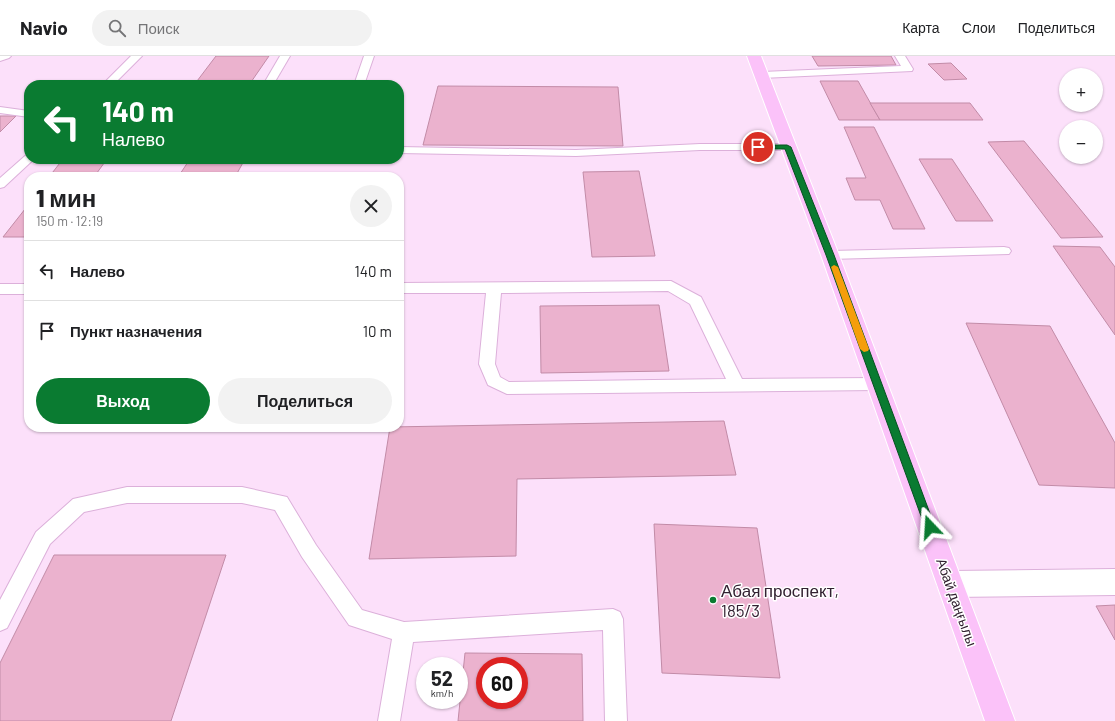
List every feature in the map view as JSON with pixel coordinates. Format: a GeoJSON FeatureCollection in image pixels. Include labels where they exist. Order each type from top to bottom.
{"type":"FeatureCollection","features":[{"type":"Feature","properties":{"kind":"main road","name":"Абай даңғылы"},"geometry":{"type":"LineString","coordinates":[[754,56],[787,147],[830,255],[1000,721]]}},
{"type":"Feature","properties":{"kind":"street"},"geometry":{"type":"LineString","coordinates":[[951,584],[1115,582]]}},
{"type":"Feature","properties":{"kind":"lane"},"geometry":{"type":"LineString","coordinates":[[0,58],[6,56]]}},
{"type":"Feature","properties":{"kind":"lane"},"geometry":{"type":"LineString","coordinates":[[112,80],[137,56]]}},
{"type":"Feature","properties":{"kind":"lane"},"geometry":{"type":"LineString","coordinates":[[271,80],[285,56]]}},
{"type":"Feature","properties":{"kind":"lane"},"geometry":{"type":"LineString","coordinates":[[361,80],[368,56]]}},
{"type":"Feature","properties":{"kind":"lane"},"geometry":{"type":"LineString","coordinates":[[762,75],[908,69],[900,56]]}},
{"type":"Feature","properties":{"kind":"lane"},"geometry":{"type":"LineString","coordinates":[[0,110],[24,113]]}},
{"type":"Feature","properties":{"kind":"lane"},"geometry":{"type":"LineString","coordinates":[[404,150],[576,153],[700,147],[787,147]]}},
{"type":"Feature","properties":{"kind":"lane"},"geometry":{"type":"LineString","coordinates":[[0,184],[24,162]]}},
{"type":"Feature","properties":{"kind":"lane"},"geometry":{"type":"LineString","coordinates":[[830,255],[1004,251]]}},
{"type":"Feature","properties":{"kind":"lane"},"geometry":{"type":"LineString","coordinates":[[404,288],[671,286],[696,301],[737,386]]}},
{"type":"Feature","properties":{"kind":"lane"},"geometry":{"type":"LineString","coordinates":[[494,288],[487,364],[494,381],[507,388],[877,384]]}},
{"type":"Feature","properties":{"kind":"lane"},"geometry":{"type":"LineString","coordinates":[[0,289],[24,289]]}},
{"type":"Feature","properties":{"kind":"lane"},"geometry":{"type":"LineString","coordinates":[[0,621],[43,538],[79,505],[127,494],[242,495],[281,504],[309,551],[356,618],[404,632],[613,618],[616,721]]}},
{"type":"Feature","properties":{"kind":"lane"},"geometry":{"type":"LineString","coordinates":[[389,721],[404,632]]}},
{"type":"Feature","properties":{"kind":"building"},"geometry":{"type":"Polygon","coordinates":[[[216,56],[269,56],[252,80],[198,80],[216,56]]]}},
{"type":"Feature","properties":{"kind":"building"},"geometry":{"type":"Polygon","coordinates":[[[812,56],[891,56],[896,65],[818,66],[812,56]]]}},
{"type":"Feature","properties":{"kind":"building"},"geometry":{"type":"Polygon","coordinates":[[[951,63],[967,79],[944,80],[928,64],[951,63]]]}},
{"type":"Feature","properties":{"kind":"building"},"geometry":{"type":"Polygon","coordinates":[[[820,81],[858,81],[880,120],[839,120],[820,81]]]}},
{"type":"Feature","properties":{"kind":"building"},"geometry":{"type":"Polygon","coordinates":[[[438,86],[618,87],[623,146],[423,145],[438,86]]]}},
{"type":"Feature","properties":{"kind":"building"},"geometry":{"type":"Polygon","coordinates":[[[870,103],[970,103],[983,120],[880,120],[870,103]]]}},
{"type":"Feature","properties":{"kind":"building"},"geometry":{"type":"Polygon","coordinates":[[[0,116],[16,116],[0,132],[0,116]]]}},
{"type":"Feature","properties":{"kind":"building"},"geometry":{"type":"Polygon","coordinates":[[[844,127],[874,127],[925,229],[893,229],[880,200],[855,200],[846,178],[866,178],[844,127]]]}},
{"type":"Feature","properties":{"kind":"building"},"geometry":{"type":"Polygon","coordinates":[[[1024,141],[1103,237],[1061,238],[988,142],[1024,141]]]}},
{"type":"Feature","properties":{"kind":"building"},"geometry":{"type":"Polygon","coordinates":[[[919,159],[952,159],[993,221],[956,221],[919,159]]]}},
{"type":"Feature","properties":{"kind":"building"},"geometry":{"type":"Polygon","coordinates":[[[59,164],[103,164],[98,172],[53,172],[59,164]]]}},
{"type":"Feature","properties":{"kind":"building"},"geometry":{"type":"Polygon","coordinates":[[[187,164],[242,164],[238,172],[181,172],[187,164]]]}},
{"type":"Feature","properties":{"kind":"building"},"geometry":{"type":"Polygon","coordinates":[[[639,171],[655,256],[592,257],[583,172],[639,171]]]}},
{"type":"Feature","properties":{"kind":"building"},"geometry":{"type":"Polygon","coordinates":[[[24,210],[24,237],[3,237],[24,210]]]}},
{"type":"Feature","properties":{"kind":"building"},"geometry":{"type":"Polygon","coordinates":[[[1053,246],[1100,247],[1115,267],[1115,335],[1053,246]]]}},
{"type":"Feature","properties":{"kind":"building"},"geometry":{"type":"Polygon","coordinates":[[[659,305],[669,371],[541,373],[540,306],[659,305]]]}},
{"type":"Feature","properties":{"kind":"building"},"geometry":{"type":"Polygon","coordinates":[[[966,323],[1050,326],[1115,443],[1115,488],[1039,485],[966,323]]]}},
{"type":"Feature","properties":{"kind":"building"},"geometry":{"type":"Polygon","coordinates":[[[724,421],[736,475],[517,479],[516,556],[369,559],[389,432],[404,432],[404,427],[724,421]]]}},
{"type":"Feature","properties":{"kind":"building","name":"Абая проспект, 185/3"},"geometry":{"type":"Polygon","coordinates":[[[654,524],[757,528],[780,678],[662,673],[654,524]]]}},
{"type":"Feature","properties":{"kind":"building"},"geometry":{"type":"Polygon","coordinates":[[[54,555],[226,555],[171,721],[0,721],[0,663],[54,555]]]}},
{"type":"Feature","properties":{"kind":"building"},"geometry":{"type":"Polygon","coordinates":[[[1115,605],[1115,640],[1096,606],[1115,605]]]}},
{"type":"Feature","properties":{"kind":"building"},"geometry":{"type":"Polygon","coordinates":[[[465,653],[582,654],[583,721],[458,721],[459,709],[468,709],[468,657],[465,657],[465,653]]]}},
{"type":"Feature","properties":{"kind":"slow traffic"},"geometry":{"type":"LineString","coordinates":[[834,267],[864,349]]}},
{"type":"Feature","properties":{"kind":"place","name":"Абая проспект, 185/3"},"geometry":{"type":"Point","coordinates":[713,600]}},
{"type":"Feature","properties":{"kind":"route"},"geometry":{"type":"LineString","coordinates":[[758,147],[787,147],[830,255],[930,527]]}}]}
